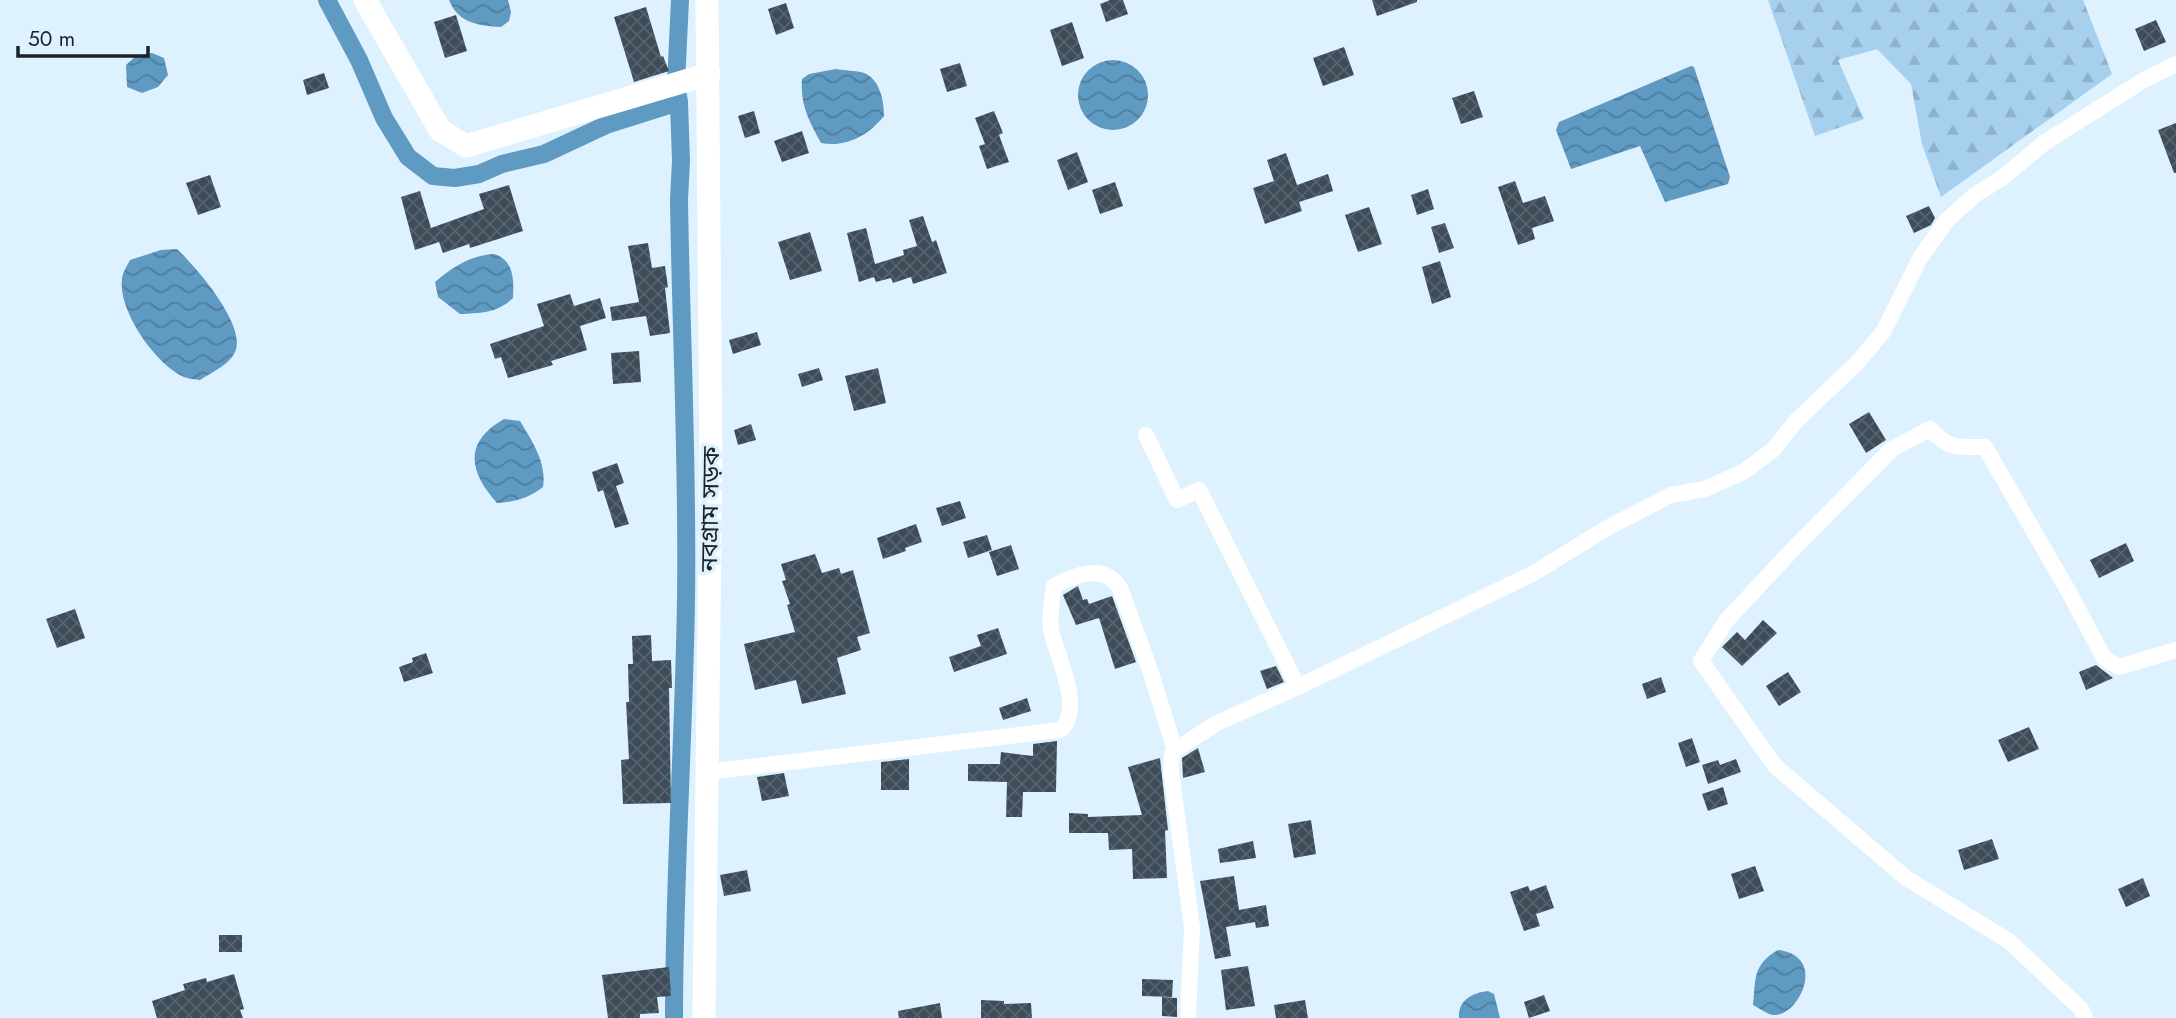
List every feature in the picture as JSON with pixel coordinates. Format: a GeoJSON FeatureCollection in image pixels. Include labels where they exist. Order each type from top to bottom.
{"type":"FeatureCollection","features":[{"type":"Feature","properties":{"kind":"main road"},"geometry":{"type":"LineString","coordinates":[[365,0],[440,130],[466,146],[703,75]]}},
{"type":"Feature","properties":{"kind":"main road","name":"নবগ্রাম সড়ক"},"geometry":{"type":"LineString","coordinates":[[704,1018],[711,460],[703,75],[707,0]]}},
{"type":"Feature","properties":{"kind":"street"},"geometry":{"type":"LineString","coordinates":[[1188,1018],[1192,927],[1171,771],[1172,754],[1175,750],[1217,723],[1298,687],[1534,573],[1607,528],[1671,495],[1706,489],[1743,472],[1773,450],[1829,388],[1858,362],[1883,332],[1920,258],[1947,220],[1976,194],[2001,179],[2044,143],[2144,80],[2176,64]]}},
{"type":"Feature","properties":{"kind":"street"},"geometry":{"type":"LineString","coordinates":[[2085,1018],[2081,1009],[2009,942],[1906,878],[1775,766],[1702,661],[1726,621],[1795,547],[1892,449],[1930,429],[1942,442],[1956,447],[1985,447],[2104,658],[2119,667],[2176,650]]}},
{"type":"Feature","properties":{"kind":"street"},"geometry":{"type":"LineString","coordinates":[[1146,435],[1177,500],[1199,490],[1298,687]]}},
{"type":"Feature","properties":{"kind":"street"},"geometry":{"type":"LineString","coordinates":[[707,772],[1060,730],[1065,726],[1070,706],[1063,662],[1051,630],[1054,586],[1065,580],[1102,572],[1113,577],[1120,588],[1175,750]]}},
{"type":"Feature","properties":{"kind":"green space"},"geometry":{"type":"Polygon","coordinates":[[[1768,0],[2083,0],[2112,74],[1941,197],[1922,144],[1911,84],[1877,49],[1838,60],[1864,119],[1815,136],[1768,0]]]}},
{"type":"Feature","properties":{"kind":"water"},"geometry":{"type":"Polygon","coordinates":[[[449,0],[508,0],[511,12],[509,21],[501,27],[470,22],[458,14],[449,0]]]}},
{"type":"Feature","properties":{"kind":"water"},"geometry":{"type":"Polygon","coordinates":[[[152,53],[164,58],[168,75],[158,87],[142,93],[127,87],[126,65],[136,56],[152,53]]]}},
{"type":"Feature","properties":{"kind":"water"},"geometry":{"type":"Polygon","coordinates":[[[1120,60],[1133,66],[1142,75],[1146,81],[1146,109],[1138,120],[1127,128],[1106,130],[1088,120],[1080,109],[1078,88],[1088,70],[1099,62],[1120,60]]]}},
{"type":"Feature","properties":{"kind":"water"},"geometry":{"type":"Polygon","coordinates":[[[1694,67],[1730,177],[1728,184],[1665,202],[1640,146],[1571,169],[1556,130],[1559,122],[1694,67]]]}},
{"type":"Feature","properties":{"kind":"water"},"geometry":{"type":"Polygon","coordinates":[[[836,69],[861,72],[874,80],[882,97],[884,116],[871,129],[848,142],[821,143],[804,105],[802,79],[809,74],[836,69]]]}},
{"type":"Feature","properties":{"kind":"water"},"geometry":{"type":"Polygon","coordinates":[[[177,249],[218,298],[228,314],[237,343],[228,362],[200,380],[184,377],[173,371],[151,349],[132,321],[122,293],[123,275],[130,260],[161,250],[177,249]]]}},
{"type":"Feature","properties":{"kind":"water"},"geometry":{"type":"Polygon","coordinates":[[[494,254],[506,261],[511,272],[513,298],[507,303],[488,311],[460,314],[438,297],[435,282],[470,259],[494,254]]]}},
{"type":"Feature","properties":{"kind":"water"},"geometry":{"type":"Polygon","coordinates":[[[504,419],[520,421],[538,452],[544,478],[543,487],[532,494],[522,499],[497,503],[480,480],[475,458],[482,437],[504,419]]]}},
{"type":"Feature","properties":{"kind":"water"},"geometry":{"type":"Polygon","coordinates":[[[1778,950],[1793,955],[1802,963],[1805,974],[1804,986],[1792,1007],[1773,1015],[1753,1005],[1759,967],[1778,950]]]}},
{"type":"Feature","properties":{"kind":"water"},"geometry":{"type":"Polygon","coordinates":[[[1488,991],[1494,994],[1500,1018],[1459,1018],[1461,1006],[1467,998],[1488,991]]]}},
{"type":"Feature","properties":{"kind":"building"},"geometry":{"type":"Polygon","coordinates":[[[1110,0],[1123,0],[1128,14],[1106,22],[1100,4],[1110,0]]]}},
{"type":"Feature","properties":{"kind":"building"},"geometry":{"type":"Polygon","coordinates":[[[1372,0],[1417,0],[1417,2],[1377,16],[1372,0]]]}},
{"type":"Feature","properties":{"kind":"building"},"geometry":{"type":"Polygon","coordinates":[[[786,3],[794,28],[776,35],[768,9],[786,3]]]}},
{"type":"Feature","properties":{"kind":"building"},"geometry":{"type":"Polygon","coordinates":[[[646,7],[661,57],[663,56],[669,71],[634,82],[614,17],[646,7]]]}},
{"type":"Feature","properties":{"kind":"building"},"geometry":{"type":"Polygon","coordinates":[[[456,15],[467,51],[445,58],[434,22],[456,15]]]}},
{"type":"Feature","properties":{"kind":"building"},"geometry":{"type":"Polygon","coordinates":[[[2156,20],[2166,42],[2144,51],[2135,29],[2156,20]]]}},
{"type":"Feature","properties":{"kind":"building"},"geometry":{"type":"Polygon","coordinates":[[[1072,22],[1084,58],[1062,66],[1050,30],[1072,22]]]}},
{"type":"Feature","properties":{"kind":"building"},"geometry":{"type":"Polygon","coordinates":[[[1344,47],[1354,75],[1323,86],[1313,58],[1344,47]]]}},
{"type":"Feature","properties":{"kind":"building"},"geometry":{"type":"Polygon","coordinates":[[[960,63],[967,86],[947,92],[940,69],[960,63]]]}},
{"type":"Feature","properties":{"kind":"building"},"geometry":{"type":"Polygon","coordinates":[[[324,73],[329,88],[307,95],[303,80],[324,73]]]}},
{"type":"Feature","properties":{"kind":"building"},"geometry":{"type":"Polygon","coordinates":[[[1474,91],[1483,117],[1461,124],[1452,98],[1474,91]]]}},
{"type":"Feature","properties":{"kind":"building"},"geometry":{"type":"Polygon","coordinates":[[[754,111],[760,133],[745,138],[738,116],[754,111]]]}},
{"type":"Feature","properties":{"kind":"building"},"geometry":{"type":"Polygon","coordinates":[[[994,111],[1003,133],[999,135],[1009,162],[987,169],[979,146],[985,144],[975,118],[994,111]]]}},
{"type":"Feature","properties":{"kind":"building"},"geometry":{"type":"Polygon","coordinates":[[[2176,123],[2176,173],[2174,173],[2158,130],[2176,123]]]}},
{"type":"Feature","properties":{"kind":"building"},"geometry":{"type":"Polygon","coordinates":[[[802,131],[809,153],[782,162],[774,141],[802,131]]]}},
{"type":"Feature","properties":{"kind":"building"},"geometry":{"type":"Polygon","coordinates":[[[1077,152],[1088,182],[1068,190],[1057,160],[1077,152]]]}},
{"type":"Feature","properties":{"kind":"building"},"geometry":{"type":"Polygon","coordinates":[[[1286,153],[1297,185],[1328,174],[1333,191],[1299,202],[1302,211],[1265,224],[1253,188],[1274,181],[1267,160],[1286,153]]]}},
{"type":"Feature","properties":{"kind":"building"},"geometry":{"type":"Polygon","coordinates":[[[210,175],[221,207],[198,215],[186,183],[210,175]]]}},
{"type":"Feature","properties":{"kind":"building"},"geometry":{"type":"Polygon","coordinates":[[[1515,181],[1523,203],[1545,196],[1554,221],[1532,228],[1535,239],[1518,245],[1498,187],[1515,181]]]}},
{"type":"Feature","properties":{"kind":"building"},"geometry":{"type":"Polygon","coordinates":[[[1115,182],[1123,206],[1100,214],[1092,190],[1115,182]]]}},
{"type":"Feature","properties":{"kind":"building"},"geometry":{"type":"Polygon","coordinates":[[[509,185],[523,231],[470,248],[469,244],[443,253],[439,242],[415,250],[401,197],[420,191],[431,228],[484,209],[479,194],[509,185]]]}},
{"type":"Feature","properties":{"kind":"building"},"geometry":{"type":"Polygon","coordinates":[[[1428,189],[1434,209],[1417,215],[1411,195],[1428,189]]]}},
{"type":"Feature","properties":{"kind":"building"},"geometry":{"type":"Polygon","coordinates":[[[1929,206],[1935,218],[1931,225],[1914,233],[1906,216],[1929,206]]]}},
{"type":"Feature","properties":{"kind":"building"},"geometry":{"type":"Polygon","coordinates":[[[1369,207],[1382,244],[1358,252],[1345,215],[1369,207]]]}},
{"type":"Feature","properties":{"kind":"building"},"geometry":{"type":"Polygon","coordinates":[[[923,216],[932,242],[936,240],[947,273],[913,284],[911,277],[893,283],[891,278],[876,282],[874,277],[859,282],[847,233],[866,228],[875,264],[904,255],[903,250],[917,246],[909,220],[923,216]]]}},
{"type":"Feature","properties":{"kind":"building"},"geometry":{"type":"Polygon","coordinates":[[[1445,223],[1454,248],[1439,253],[1431,227],[1445,223]]]}},
{"type":"Feature","properties":{"kind":"building"},"geometry":{"type":"Polygon","coordinates":[[[810,232],[822,271],[790,280],[778,242],[810,232]]]}},
{"type":"Feature","properties":{"kind":"building"},"geometry":{"type":"Polygon","coordinates":[[[648,243],[652,268],[665,266],[670,333],[650,336],[646,316],[612,321],[610,307],[639,302],[628,246],[648,243]]]}},
{"type":"Feature","properties":{"kind":"building"},"geometry":{"type":"Polygon","coordinates":[[[1440,261],[1451,297],[1432,304],[1422,267],[1440,261]]]}},
{"type":"Feature","properties":{"kind":"building"},"geometry":{"type":"Polygon","coordinates":[[[570,294],[574,306],[600,298],[606,318],[580,326],[587,350],[551,361],[553,365],[508,378],[501,357],[495,359],[490,344],[544,326],[537,304],[570,294]]]}},
{"type":"Feature","properties":{"kind":"building"},"geometry":{"type":"Polygon","coordinates":[[[757,332],[761,345],[733,354],[729,340],[757,332]]]}},
{"type":"Feature","properties":{"kind":"building"},"geometry":{"type":"Polygon","coordinates":[[[639,351],[641,382],[613,384],[611,353],[639,351]]]}},
{"type":"Feature","properties":{"kind":"building"},"geometry":{"type":"Polygon","coordinates":[[[819,368],[823,380],[802,387],[798,374],[819,368]]]}},
{"type":"Feature","properties":{"kind":"building"},"geometry":{"type":"Polygon","coordinates":[[[878,368],[886,403],[854,411],[845,376],[878,368]]]}},
{"type":"Feature","properties":{"kind":"building"},"geometry":{"type":"Polygon","coordinates":[[[1869,412],[1886,440],[1866,453],[1849,424],[1869,412]]]}},
{"type":"Feature","properties":{"kind":"building"},"geometry":{"type":"Polygon","coordinates":[[[751,424],[756,440],[738,445],[734,430],[751,424]]]}},
{"type":"Feature","properties":{"kind":"building"},"geometry":{"type":"Polygon","coordinates":[[[617,463],[624,483],[616,486],[629,524],[615,528],[603,490],[598,492],[592,472],[617,463]]]}},
{"type":"Feature","properties":{"kind":"building"},"geometry":{"type":"Polygon","coordinates":[[[960,501],[966,518],[942,526],[936,508],[960,501]]]}},
{"type":"Feature","properties":{"kind":"building"},"geometry":{"type":"Polygon","coordinates":[[[916,524],[922,542],[883,559],[877,538],[916,524]]]}},
{"type":"Feature","properties":{"kind":"building"},"geometry":{"type":"Polygon","coordinates":[[[987,535],[992,550],[968,558],[963,542],[987,535]]]}},
{"type":"Feature","properties":{"kind":"building"},"geometry":{"type":"Polygon","coordinates":[[[2126,543],[2134,561],[2099,578],[2090,560],[2126,543]]]}},
{"type":"Feature","properties":{"kind":"building"},"geometry":{"type":"Polygon","coordinates":[[[1011,545],[1019,569],[997,576],[989,552],[1011,545]]]}},
{"type":"Feature","properties":{"kind":"building"},"geometry":{"type":"Polygon","coordinates":[[[815,554],[822,573],[839,568],[841,574],[853,570],[870,633],[857,637],[861,650],[837,658],[846,694],[802,704],[796,680],[755,690],[744,644],[795,632],[782,581],[786,580],[781,564],[815,554]]]}},
{"type":"Feature","properties":{"kind":"building"},"geometry":{"type":"Polygon","coordinates":[[[1078,586],[1083,600],[1087,599],[1089,604],[1112,596],[1136,662],[1115,669],[1099,618],[1076,625],[1063,595],[1078,586]]]}},
{"type":"Feature","properties":{"kind":"building"},"geometry":{"type":"Polygon","coordinates":[[[75,609],[85,638],[57,648],[46,619],[75,609]]]}},
{"type":"Feature","properties":{"kind":"building"},"geometry":{"type":"Polygon","coordinates":[[[1763,620],[1777,633],[1742,666],[1722,647],[1737,632],[1745,640],[1763,620]]]}},
{"type":"Feature","properties":{"kind":"building"},"geometry":{"type":"Polygon","coordinates":[[[998,628],[1007,654],[954,672],[949,657],[981,646],[977,635],[998,628]]]}},
{"type":"Feature","properties":{"kind":"building"},"geometry":{"type":"Polygon","coordinates":[[[651,635],[652,661],[671,660],[671,803],[623,804],[621,760],[629,759],[626,702],[629,702],[628,664],[633,664],[632,636],[651,635]]]}},
{"type":"Feature","properties":{"kind":"building"},"geometry":{"type":"Polygon","coordinates":[[[426,653],[433,673],[404,682],[399,667],[426,653]]]}},
{"type":"Feature","properties":{"kind":"building"},"geometry":{"type":"Polygon","coordinates":[[[2096,665],[2113,678],[2086,690],[2079,672],[2096,665]]]}},
{"type":"Feature","properties":{"kind":"building"},"geometry":{"type":"Polygon","coordinates":[[[1276,666],[1284,682],[1267,689],[1260,671],[1276,666]]]}},
{"type":"Feature","properties":{"kind":"building"},"geometry":{"type":"Polygon","coordinates":[[[1788,672],[1801,692],[1779,706],[1766,686],[1788,672]]]}},
{"type":"Feature","properties":{"kind":"building"},"geometry":{"type":"Polygon","coordinates":[[[1661,677],[1666,692],[1647,699],[1642,684],[1661,677]]]}},
{"type":"Feature","properties":{"kind":"building"},"geometry":{"type":"Polygon","coordinates":[[[1027,698],[1031,711],[1003,720],[999,708],[1027,698]]]}},
{"type":"Feature","properties":{"kind":"building"},"geometry":{"type":"Polygon","coordinates":[[[2029,727],[2039,749],[2008,762],[1998,740],[2029,727]]]}},
{"type":"Feature","properties":{"kind":"building"},"geometry":{"type":"Polygon","coordinates":[[[1692,738],[1700,762],[1686,767],[1678,743],[1692,738]]]}},
{"type":"Feature","properties":{"kind":"building"},"geometry":{"type":"Polygon","coordinates":[[[1057,741],[1056,792],[1023,792],[1022,817],[1006,817],[1007,782],[968,781],[968,764],[1000,764],[1001,752],[1033,756],[1033,744],[1057,741]]]}},
{"type":"Feature","properties":{"kind":"building"},"geometry":{"type":"Polygon","coordinates":[[[1198,748],[1205,772],[1183,778],[1182,758],[1198,748]]]}},
{"type":"Feature","properties":{"kind":"building"},"geometry":{"type":"Polygon","coordinates":[[[1160,758],[1168,830],[1165,831],[1167,878],[1133,879],[1132,849],[1109,850],[1108,833],[1069,833],[1069,813],[1088,814],[1088,817],[1142,815],[1128,767],[1160,758]]]}},
{"type":"Feature","properties":{"kind":"building"},"geometry":{"type":"Polygon","coordinates":[[[909,759],[909,790],[881,790],[881,762],[909,759]]]}},
{"type":"Feature","properties":{"kind":"building"},"geometry":{"type":"Polygon","coordinates":[[[1736,759],[1741,772],[1708,784],[1702,765],[1718,760],[1720,765],[1736,759]]]}},
{"type":"Feature","properties":{"kind":"building"},"geometry":{"type":"Polygon","coordinates":[[[784,773],[789,796],[762,801],[757,777],[784,773]]]}},
{"type":"Feature","properties":{"kind":"building"},"geometry":{"type":"Polygon","coordinates":[[[1723,787],[1728,804],[1708,811],[1702,794],[1723,787]]]}},
{"type":"Feature","properties":{"kind":"building"},"geometry":{"type":"Polygon","coordinates":[[[1311,820],[1316,854],[1294,858],[1288,824],[1311,820]]]}},
{"type":"Feature","properties":{"kind":"building"},"geometry":{"type":"Polygon","coordinates":[[[1992,839],[1999,859],[1964,870],[1958,850],[1992,839]]]}},
{"type":"Feature","properties":{"kind":"building"},"geometry":{"type":"Polygon","coordinates":[[[1253,841],[1256,858],[1220,863],[1218,849],[1253,841]]]}},
{"type":"Feature","properties":{"kind":"building"},"geometry":{"type":"Polygon","coordinates":[[[1755,866],[1764,891],[1739,899],[1731,874],[1755,866]]]}},
{"type":"Feature","properties":{"kind":"building"},"geometry":{"type":"Polygon","coordinates":[[[747,870],[751,891],[724,896],[720,875],[747,870]]]}},
{"type":"Feature","properties":{"kind":"building"},"geometry":{"type":"Polygon","coordinates":[[[1234,876],[1239,910],[1266,905],[1269,926],[1256,928],[1255,922],[1226,927],[1231,956],[1215,959],[1200,881],[1234,876]]]}},
{"type":"Feature","properties":{"kind":"building"},"geometry":{"type":"Polygon","coordinates":[[[2143,878],[2150,896],[2126,907],[2118,889],[2143,878]]]}},
{"type":"Feature","properties":{"kind":"building"},"geometry":{"type":"Polygon","coordinates":[[[1546,885],[1554,908],[1536,914],[1540,926],[1524,931],[1510,892],[1528,886],[1530,891],[1546,885]]]}},
{"type":"Feature","properties":{"kind":"building"},"geometry":{"type":"Polygon","coordinates":[[[219,935],[242,935],[242,952],[219,952],[219,935]]]}},
{"type":"Feature","properties":{"kind":"building"},"geometry":{"type":"Polygon","coordinates":[[[1248,966],[1255,1006],[1226,1010],[1221,970],[1248,966]]]}},
{"type":"Feature","properties":{"kind":"building"},"geometry":{"type":"Polygon","coordinates":[[[669,967],[671,996],[657,997],[659,1013],[640,1014],[640,1018],[608,1018],[602,975],[669,967]]]}},
{"type":"Feature","properties":{"kind":"building"},"geometry":{"type":"Polygon","coordinates":[[[234,974],[244,1009],[240,1010],[243,1018],[157,1018],[152,1001],[185,990],[183,984],[206,978],[207,982],[234,974]]]}},
{"type":"Feature","properties":{"kind":"building"},"geometry":{"type":"Polygon","coordinates":[[[1142,979],[1173,980],[1172,997],[1142,996],[1142,979]]]}},
{"type":"Feature","properties":{"kind":"building"},"geometry":{"type":"Polygon","coordinates":[[[1544,995],[1550,1011],[1529,1018],[1524,1002],[1544,995]]]}},
{"type":"Feature","properties":{"kind":"building"},"geometry":{"type":"Polygon","coordinates":[[[1162,997],[1177,998],[1177,1017],[1162,1016],[1162,997]]]}},
{"type":"Feature","properties":{"kind":"building"},"geometry":{"type":"Polygon","coordinates":[[[981,1000],[1004,1001],[1004,1004],[1031,1003],[1032,1018],[981,1018],[981,1000]]]}},
{"type":"Feature","properties":{"kind":"building"},"geometry":{"type":"Polygon","coordinates":[[[1305,1000],[1308,1018],[1276,1018],[1274,1005],[1305,1000]]]}},
{"type":"Feature","properties":{"kind":"building"},"geometry":{"type":"Polygon","coordinates":[[[940,1003],[942,1018],[899,1018],[898,1011],[940,1003]]]}},
{"type":"Feature","properties":{"kind":"waterway"},"geometry":{"type":"LineString","coordinates":[[327,0],[359,60],[384,118],[408,157],[433,176],[455,178],[479,174],[502,164],[544,154],[606,125],[679,102]]}},
{"type":"Feature","properties":{"kind":"waterway"},"geometry":{"type":"LineString","coordinates":[[674,1018],[686,549],[679,200],[681,161],[676,84],[680,0]]}}]}
